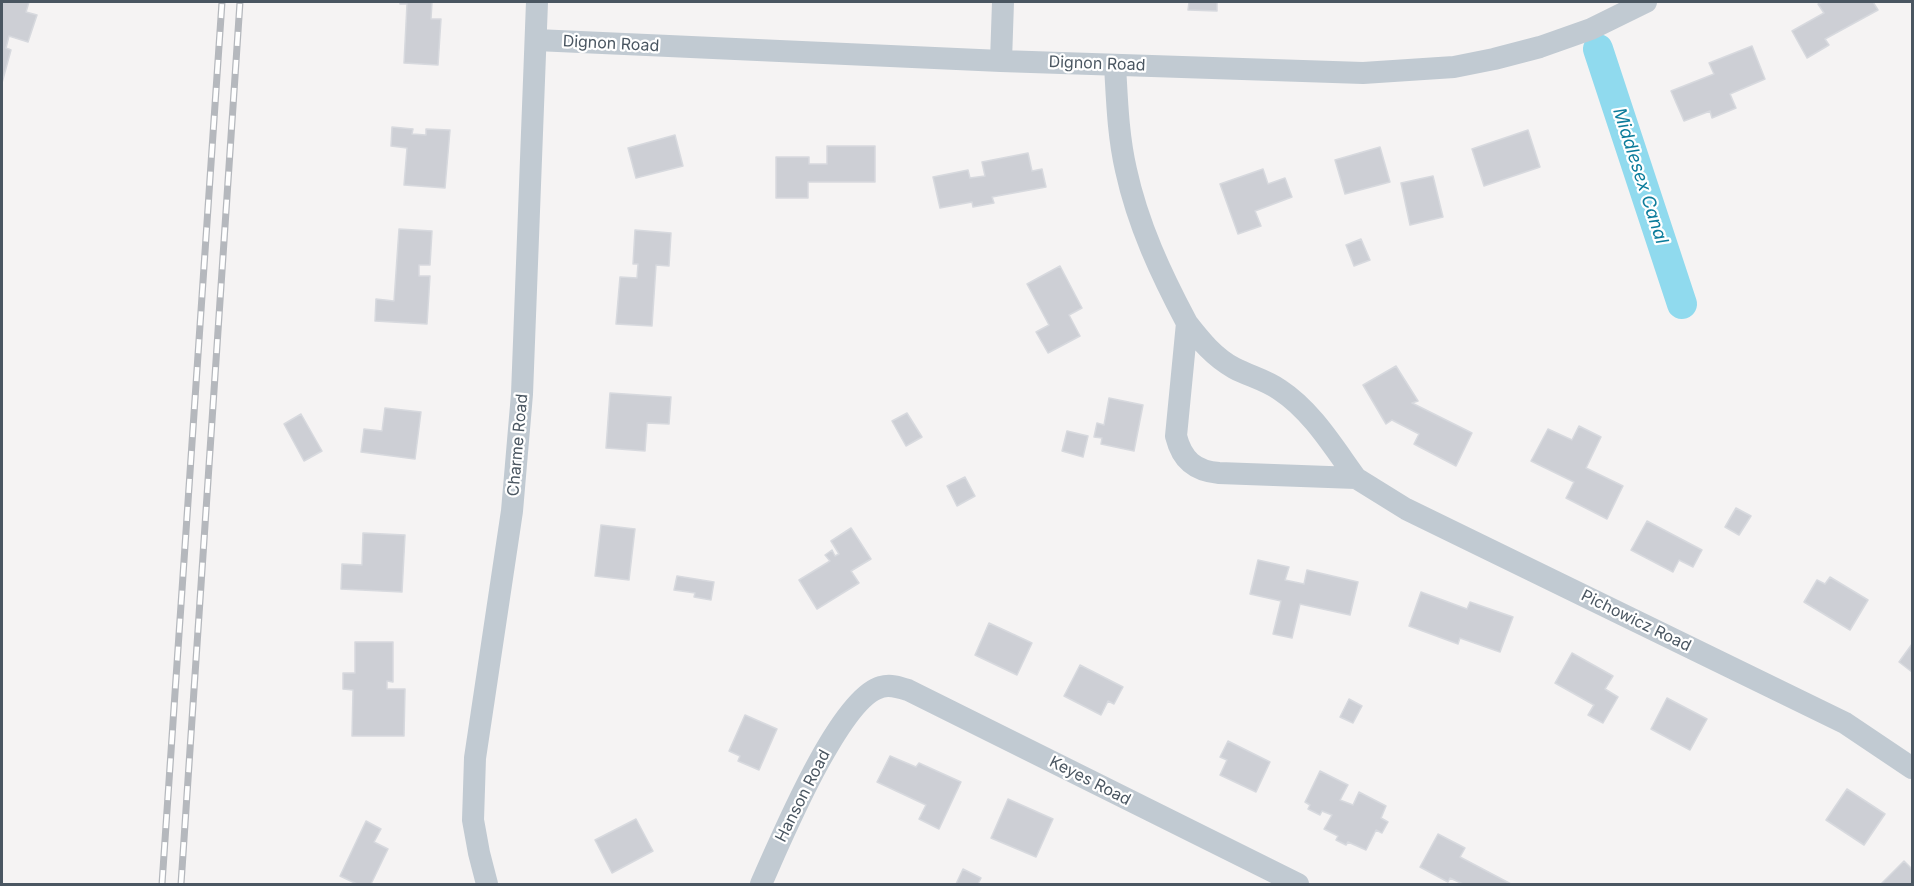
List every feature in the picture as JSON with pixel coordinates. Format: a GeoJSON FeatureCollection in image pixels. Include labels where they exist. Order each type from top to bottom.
{"type":"FeatureCollection","features":[{"type":"Feature","properties":{"kind":"street","name":"Charme Road"},"geometry":{"type":"LineString","coordinates":[[487,885],[474,820],[475,758],[512,511],[522,394],[537,2]]}},
{"type":"Feature","properties":{"kind":"street"},"geometry":{"type":"LineString","coordinates":[[1001,61],[1003,2]]}},
{"type":"Feature","properties":{"kind":"street","name":"Dignon Road"},"geometry":{"type":"LineString","coordinates":[[536,40],[1001,61],[1363,73],[1454,67],[1540,47],[1591,29],[1646,2]]}},
{"type":"Feature","properties":{"kind":"street","name":"Pichowicz Road"},"geometry":{"type":"LineString","coordinates":[[1114,65],[1119,133],[1136,206],[1161,273],[1187,323],[1203,344],[1219,359],[1236,369],[1268,382],[1293,399],[1356,478],[1406,509],[1845,723],[1912,768]]}},
{"type":"Feature","properties":{"kind":"street","name":"Pichowicz Road"},"geometry":{"type":"LineString","coordinates":[[1187,323],[1176,436],[1183,455],[1188,461],[1206,472],[1356,478]]}},
{"type":"Feature","properties":{"kind":"street","name":"Keyes Road"},"geometry":{"type":"LineString","coordinates":[[879,687],[892,685],[908,690],[1298,885]]}},
{"type":"Feature","properties":{"kind":"street","name":"Hanson Road"},"geometry":{"type":"LineString","coordinates":[[761,885],[811,774],[853,710],[866,696],[879,687]]}},
{"type":"Feature","properties":{"kind":"building"},"geometry":{"type":"Polygon","coordinates":[[[2,2],[29,2],[26,12],[37,15],[28,42],[9,36],[6,48],[11,50],[2,83],[2,2]]]}},
{"type":"Feature","properties":{"kind":"building"},"geometry":{"type":"Polygon","coordinates":[[[400,2],[432,2],[431,19],[441,19],[438,65],[404,63],[407,4],[400,4],[400,2]]]}},
{"type":"Feature","properties":{"kind":"building"},"geometry":{"type":"Polygon","coordinates":[[[1189,2],[1217,2],[1217,11],[1188,10],[1189,2]]]}},
{"type":"Feature","properties":{"kind":"building"},"geometry":{"type":"Polygon","coordinates":[[[1823,2],[1873,2],[1878,10],[1825,39],[1829,45],[1807,58],[1792,31],[1824,13],[1818,4],[1823,2]]]}},
{"type":"Feature","properties":{"kind":"building"},"geometry":{"type":"Polygon","coordinates":[[[1752,46],[1765,79],[1730,94],[1736,108],[1712,118],[1710,111],[1684,121],[1671,91],[1714,74],[1709,63],[1752,46]]]}},
{"type":"Feature","properties":{"kind":"building"},"geometry":{"type":"Polygon","coordinates":[[[392,127],[413,129],[412,134],[426,135],[426,129],[450,130],[445,188],[404,185],[407,148],[391,146],[392,127]]]}},
{"type":"Feature","properties":{"kind":"building"},"geometry":{"type":"Polygon","coordinates":[[[1528,130],[1540,167],[1484,186],[1472,149],[1528,130]]]}},
{"type":"Feature","properties":{"kind":"building"},"geometry":{"type":"Polygon","coordinates":[[[675,135],[683,166],[636,178],[628,148],[675,135]]]}},
{"type":"Feature","properties":{"kind":"building"},"geometry":{"type":"Polygon","coordinates":[[[827,146],[875,146],[875,182],[808,182],[808,198],[776,198],[776,157],[809,157],[809,164],[827,164],[827,146]]]}},
{"type":"Feature","properties":{"kind":"building"},"geometry":{"type":"Polygon","coordinates":[[[1380,147],[1390,182],[1345,194],[1335,160],[1380,147]]]}},
{"type":"Feature","properties":{"kind":"building"},"geometry":{"type":"Polygon","coordinates":[[[1028,153],[1032,171],[1042,169],[1046,187],[992,197],[994,203],[973,207],[972,202],[940,208],[933,177],[968,170],[970,178],[985,176],[982,162],[1028,153]]]}},
{"type":"Feature","properties":{"kind":"building"},"geometry":{"type":"Polygon","coordinates":[[[1263,169],[1268,184],[1285,178],[1292,197],[1255,211],[1261,226],[1238,234],[1220,184],[1263,169]]]}},
{"type":"Feature","properties":{"kind":"building"},"geometry":{"type":"Polygon","coordinates":[[[1433,176],[1443,217],[1410,225],[1401,183],[1433,176]]]}},
{"type":"Feature","properties":{"kind":"building"},"geometry":{"type":"Polygon","coordinates":[[[399,229],[432,231],[430,265],[419,265],[419,276],[430,276],[427,324],[375,321],[376,299],[394,301],[399,229]]]}},
{"type":"Feature","properties":{"kind":"building"},"geometry":{"type":"Polygon","coordinates":[[[635,230],[671,233],[669,266],[656,265],[652,326],[616,324],[620,277],[637,278],[638,264],[633,264],[635,230]]]}},
{"type":"Feature","properties":{"kind":"building"},"geometry":{"type":"Polygon","coordinates":[[[1361,239],[1370,260],[1354,266],[1346,245],[1361,239]]]}},
{"type":"Feature","properties":{"kind":"building"},"geometry":{"type":"Polygon","coordinates":[[[1060,266],[1082,308],[1069,315],[1080,336],[1048,353],[1036,332],[1049,325],[1027,284],[1060,266]]]}},
{"type":"Feature","properties":{"kind":"building"},"geometry":{"type":"Polygon","coordinates":[[[1396,366],[1418,401],[1412,403],[1472,433],[1456,466],[1414,444],[1419,434],[1392,420],[1386,424],[1363,385],[1396,366]]]}},
{"type":"Feature","properties":{"kind":"building"},"geometry":{"type":"Polygon","coordinates":[[[610,393],[671,397],[669,424],[647,423],[645,451],[606,448],[610,393]]]}},
{"type":"Feature","properties":{"kind":"building"},"geometry":{"type":"Polygon","coordinates":[[[1109,398],[1143,405],[1134,451],[1101,444],[1102,438],[1094,437],[1097,423],[1104,425],[1109,398]]]}},
{"type":"Feature","properties":{"kind":"building"},"geometry":{"type":"Polygon","coordinates":[[[385,408],[421,412],[415,459],[361,452],[364,429],[382,431],[385,408]]]}},
{"type":"Feature","properties":{"kind":"building"},"geometry":{"type":"Polygon","coordinates":[[[907,413],[922,437],[906,446],[892,421],[907,413]]]}},
{"type":"Feature","properties":{"kind":"building"},"geometry":{"type":"Polygon","coordinates":[[[301,414],[322,451],[304,461],[284,424],[301,414]]]}},
{"type":"Feature","properties":{"kind":"building"},"geometry":{"type":"Polygon","coordinates":[[[1579,426],[1601,437],[1586,468],[1623,486],[1607,519],[1566,498],[1574,482],[1531,461],[1548,429],[1572,440],[1579,426]]]}},
{"type":"Feature","properties":{"kind":"building"},"geometry":{"type":"Polygon","coordinates":[[[1067,431],[1088,436],[1083,457],[1062,451],[1067,431]]]}},
{"type":"Feature","properties":{"kind":"building"},"geometry":{"type":"Polygon","coordinates":[[[965,477],[975,496],[957,506],[947,486],[965,477]]]}},
{"type":"Feature","properties":{"kind":"building"},"geometry":{"type":"Polygon","coordinates":[[[1736,508],[1751,516],[1739,535],[1725,527],[1736,508]]]}},
{"type":"Feature","properties":{"kind":"building"},"geometry":{"type":"Polygon","coordinates":[[[1647,521],[1702,550],[1693,567],[1679,560],[1673,572],[1631,550],[1647,521]]]}},
{"type":"Feature","properties":{"kind":"building"},"geometry":{"type":"Polygon","coordinates":[[[601,525],[635,529],[629,580],[595,576],[601,525]]]}},
{"type":"Feature","properties":{"kind":"building"},"geometry":{"type":"Polygon","coordinates":[[[851,528],[871,559],[851,571],[859,583],[817,609],[799,580],[830,561],[825,555],[832,550],[835,556],[839,554],[831,541],[851,528]]]}},
{"type":"Feature","properties":{"kind":"building"},"geometry":{"type":"Polygon","coordinates":[[[363,533],[405,535],[402,592],[341,589],[342,564],[362,565],[363,533]]]}},
{"type":"Feature","properties":{"kind":"building"},"geometry":{"type":"Polygon","coordinates":[[[1258,560],[1289,567],[1285,580],[1304,584],[1307,570],[1358,582],[1350,615],[1300,604],[1292,638],[1273,634],[1281,601],[1250,594],[1258,560]]]}},
{"type":"Feature","properties":{"kind":"building"},"geometry":{"type":"Polygon","coordinates":[[[677,576],[714,582],[711,600],[694,597],[695,593],[674,590],[677,576]]]}},
{"type":"Feature","properties":{"kind":"building"},"geometry":{"type":"Polygon","coordinates":[[[1830,577],[1868,600],[1850,630],[1804,602],[1817,580],[1825,584],[1830,577]]]}},
{"type":"Feature","properties":{"kind":"building"},"geometry":{"type":"Polygon","coordinates":[[[1421,592],[1467,609],[1470,602],[1513,617],[1500,652],[1460,638],[1458,644],[1409,626],[1421,592]]]}},
{"type":"Feature","properties":{"kind":"building"},"geometry":{"type":"Polygon","coordinates":[[[989,623],[1032,643],[1017,675],[975,655],[989,623]]]}},
{"type":"Feature","properties":{"kind":"building"},"geometry":{"type":"Polygon","coordinates":[[[355,642],[393,642],[393,682],[387,681],[387,689],[405,689],[404,736],[352,736],[353,690],[343,689],[343,673],[355,673],[355,642]]]}},
{"type":"Feature","properties":{"kind":"building"},"geometry":{"type":"Polygon","coordinates":[[[1912,644],[1912,672],[1899,662],[1912,644]]]}},
{"type":"Feature","properties":{"kind":"building"},"geometry":{"type":"Polygon","coordinates":[[[1572,653],[1613,676],[1605,689],[1618,697],[1603,723],[1588,715],[1594,705],[1555,683],[1572,653]]]}},
{"type":"Feature","properties":{"kind":"building"},"geometry":{"type":"Polygon","coordinates":[[[1080,665],[1123,687],[1114,704],[1108,701],[1101,715],[1064,696],[1080,665]]]}},
{"type":"Feature","properties":{"kind":"building"},"geometry":{"type":"Polygon","coordinates":[[[1667,698],[1707,719],[1690,750],[1651,729],[1667,698]]]}},
{"type":"Feature","properties":{"kind":"building"},"geometry":{"type":"Polygon","coordinates":[[[1349,699],[1362,706],[1353,723],[1340,717],[1349,699]]]}},
{"type":"Feature","properties":{"kind":"building"},"geometry":{"type":"Polygon","coordinates":[[[745,715],[777,729],[759,770],[738,761],[740,756],[729,751],[745,715]]]}},
{"type":"Feature","properties":{"kind":"building"},"geometry":{"type":"Polygon","coordinates":[[[1228,741],[1270,762],[1256,792],[1220,775],[1227,760],[1220,757],[1228,741]]]}},
{"type":"Feature","properties":{"kind":"building"},"geometry":{"type":"Polygon","coordinates":[[[890,756],[916,767],[919,763],[961,782],[939,829],[919,819],[926,805],[877,782],[890,756]]]}},
{"type":"Feature","properties":{"kind":"building"},"geometry":{"type":"Polygon","coordinates":[[[1320,771],[1348,785],[1340,800],[1353,805],[1359,792],[1386,806],[1381,818],[1388,822],[1382,833],[1376,830],[1366,850],[1348,842],[1346,845],[1336,840],[1338,836],[1324,829],[1332,815],[1322,811],[1320,815],[1308,809],[1310,805],[1305,802],[1320,771]]]}},
{"type":"Feature","properties":{"kind":"building"},"geometry":{"type":"Polygon","coordinates":[[[1847,789],[1885,814],[1864,845],[1826,820],[1847,789]]]}},
{"type":"Feature","properties":{"kind":"building"},"geometry":{"type":"Polygon","coordinates":[[[1008,799],[1053,819],[1036,857],[991,838],[1008,799]]]}},
{"type":"Feature","properties":{"kind":"building"},"geometry":{"type":"Polygon","coordinates":[[[636,819],[653,851],[612,873],[595,840],[636,819]]]}},
{"type":"Feature","properties":{"kind":"building"},"geometry":{"type":"Polygon","coordinates":[[[366,821],[381,829],[374,842],[388,849],[371,884],[357,884],[340,876],[366,821]]]}},
{"type":"Feature","properties":{"kind":"building"},"geometry":{"type":"Polygon","coordinates":[[[1438,834],[1465,848],[1460,857],[1511,884],[1463,884],[1450,878],[1448,882],[1420,867],[1438,834]]]}},
{"type":"Feature","properties":{"kind":"building"},"geometry":{"type":"Polygon","coordinates":[[[1904,861],[1912,869],[1912,884],[1881,884],[1904,861]]]}},
{"type":"Feature","properties":{"kind":"building"},"geometry":{"type":"Polygon","coordinates":[[[963,869],[981,878],[978,884],[956,884],[963,869]]]}},
{"type":"Feature","properties":{"kind":"waterway","name":"Middlesex Canal"},"geometry":{"type":"LineString","coordinates":[[1598,49],[1682,304]]}},
{"type":"Feature","properties":{"kind":"railway"},"geometry":{"type":"LineString","coordinates":[[162,884],[222,2]]}},
{"type":"Feature","properties":{"kind":"railway"},"geometry":{"type":"LineString","coordinates":[[181,884],[240,2]]}}]}
